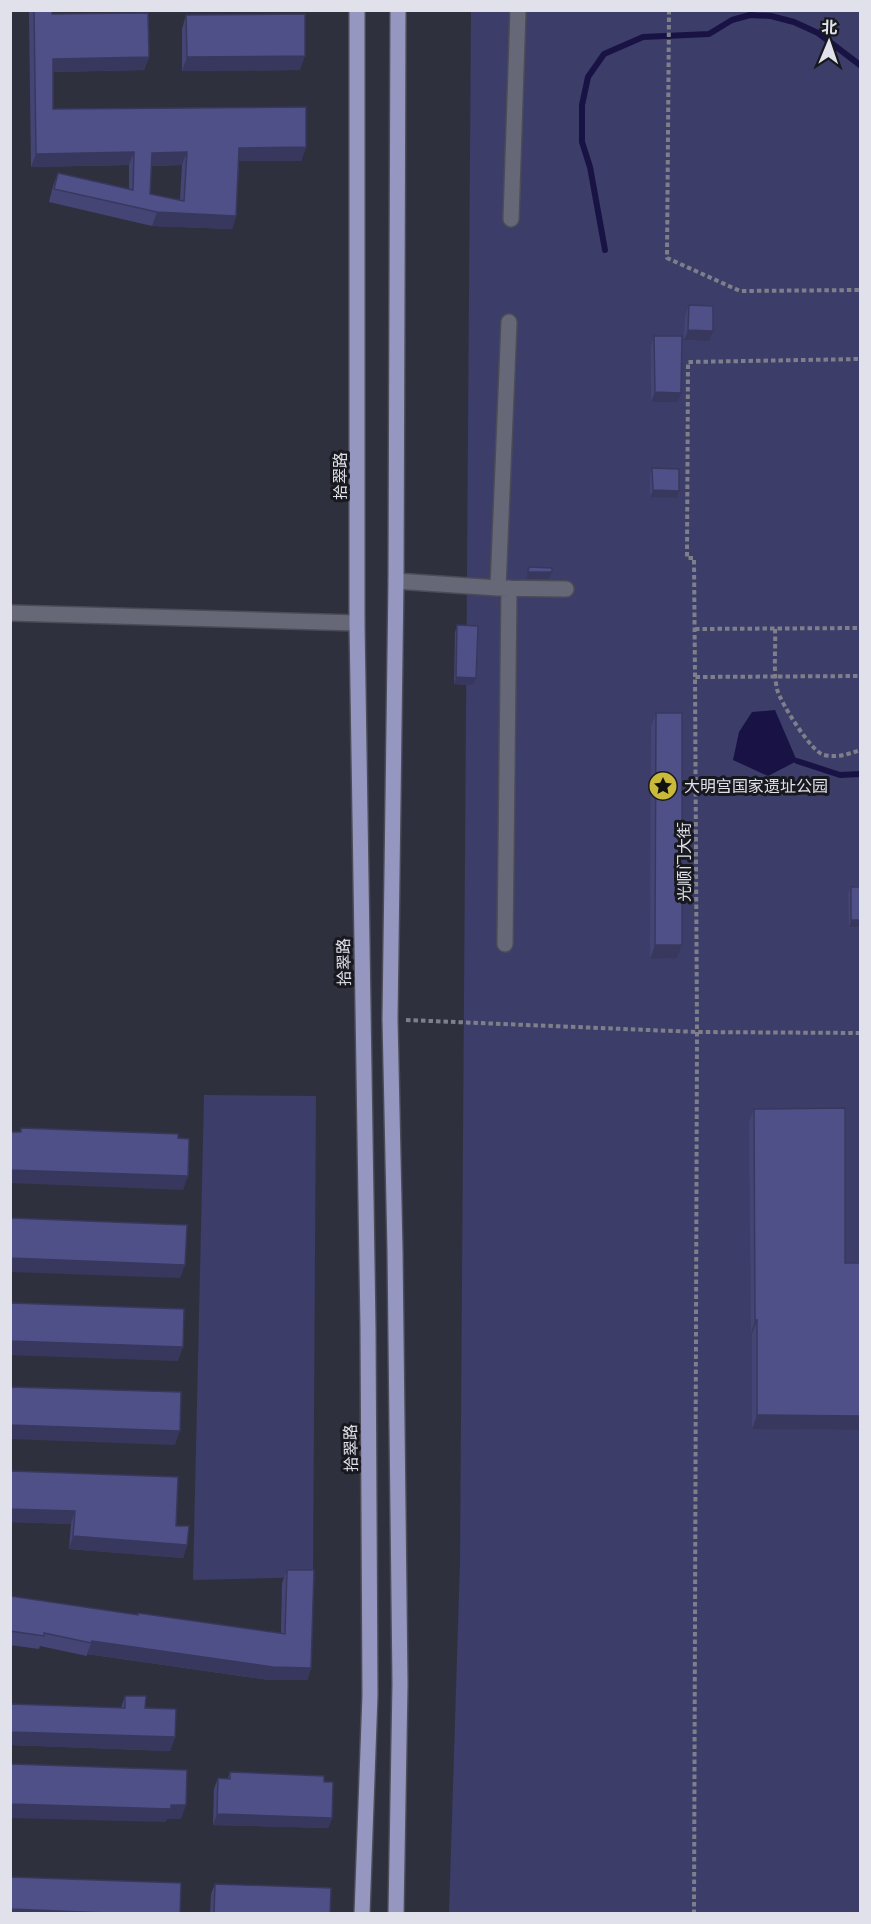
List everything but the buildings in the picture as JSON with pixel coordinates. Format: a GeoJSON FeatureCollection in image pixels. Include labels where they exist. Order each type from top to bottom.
{"type":"FeatureCollection","features":[{"type":"Feature","properties":{"kind":"main road","name":"拾翠路"},"geometry":{"type":"LineString","coordinates":[[357,10],[357,624],[368,1316],[370,1695],[362,1914]]}},
{"type":"Feature","properties":{"kind":"main road"},"geometry":{"type":"LineString","coordinates":[[396,1914],[400,1684],[390,1019],[396,581],[398,10]]}},
{"type":"Feature","properties":{"kind":"street"},"geometry":{"type":"LineString","coordinates":[[511,219],[518,10]]}},
{"type":"Feature","properties":{"kind":"street"},"geometry":{"type":"LineString","coordinates":[[505,944],[504,588],[508,322]]}},
{"type":"Feature","properties":{"kind":"street"},"geometry":{"type":"LineString","coordinates":[[396,581],[504,588],[566,589]]}},
{"type":"Feature","properties":{"kind":"street"},"geometry":{"type":"LineString","coordinates":[[10,614],[357,624]]}},
{"type":"Feature","properties":{"kind":"path"},"geometry":{"type":"LineString","coordinates":[[669,10],[667,258],[740,291],[861,290]]}},
{"type":"Feature","properties":{"kind":"path","name":"光顺门大街"},"geometry":{"type":"LineString","coordinates":[[694,1914],[697,1032],[694,558],[687,558],[688,362],[861,359]]}},
{"type":"Feature","properties":{"kind":"path"},"geometry":{"type":"LineString","coordinates":[[695,629],[861,628]]}},
{"type":"Feature","properties":{"kind":"path"},"geometry":{"type":"LineString","coordinates":[[775,629],[777,689],[812,747],[822,755],[845,755],[861,750]]}},
{"type":"Feature","properties":{"kind":"path"},"geometry":{"type":"LineString","coordinates":[[695,677],[861,676]]}},
{"type":"Feature","properties":{"kind":"path"},"geometry":{"type":"LineString","coordinates":[[390,1019],[697,1032],[861,1033]]}},
{"type":"Feature","properties":{"kind":"shaded area","name":"大明宫国家遗址公园"},"geometry":{"type":"Polygon","coordinates":[[[471,11],[860,11],[860,1913],[449,1913],[460,1561],[471,11]]]}},
{"type":"Feature","properties":{"kind":"shaded area"},"geometry":{"type":"Polygon","coordinates":[[[775,710],[797,761],[768,776],[733,760],[739,732],[752,712],[775,710]]]}},
{"type":"Feature","properties":{"kind":"shaded area"},"geometry":{"type":"Polygon","coordinates":[[[204,1095],[316,1096],[313,1577],[193,1580],[204,1095]]]}},
{"type":"Feature","properties":{"kind":"waterway"},"geometry":{"type":"LineString","coordinates":[[605,250],[590,167],[582,142],[582,105],[588,77],[604,54],[643,37],[709,34],[732,20],[750,15],[771,16],[794,22],[818,33],[860,65]]}},
{"type":"Feature","properties":{"kind":"waterway"},"geometry":{"type":"LineString","coordinates":[[797,761],[840,775],[860,774]]}},
{"type":"Feature","properties":{"kind":"place","name":"大明宫国家遗址公园"},"geometry":{"type":"Point","coordinates":[663,786]}}]}
